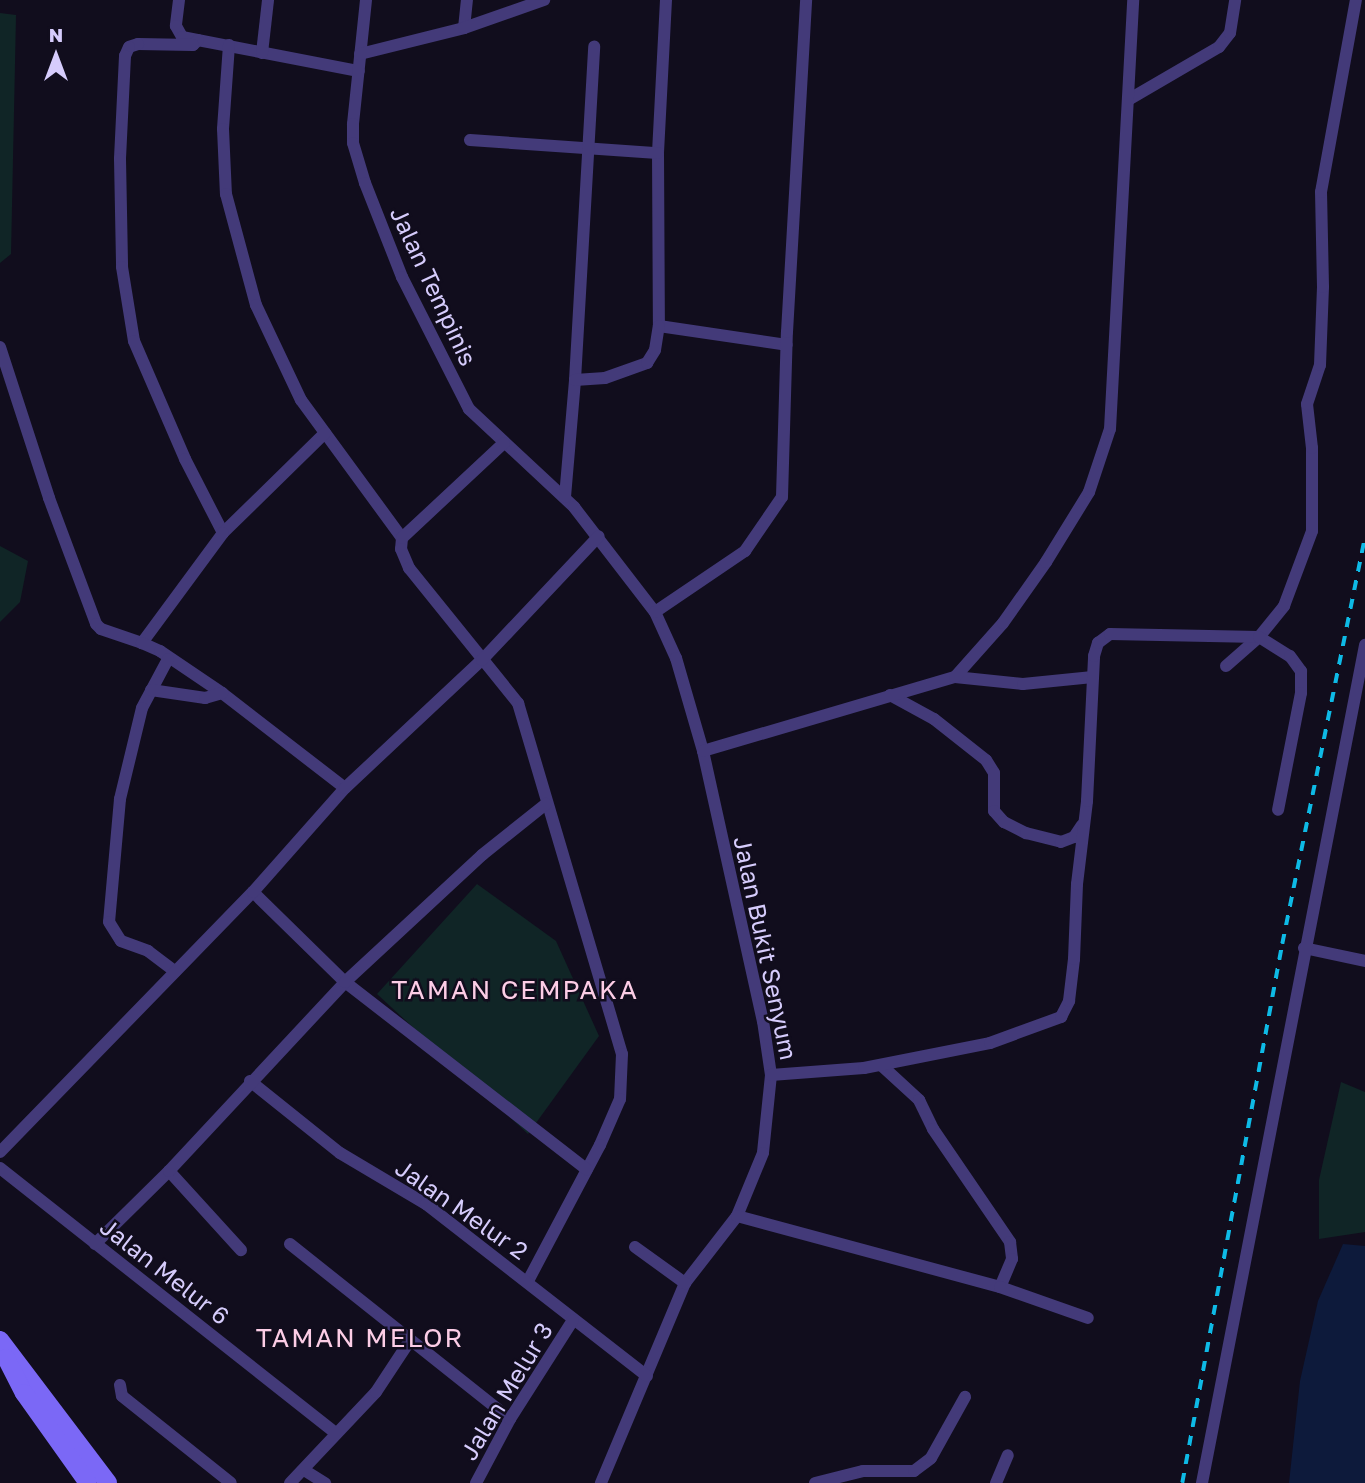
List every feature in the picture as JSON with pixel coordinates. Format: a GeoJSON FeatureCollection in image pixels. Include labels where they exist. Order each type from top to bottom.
{"type":"FeatureCollection","features":[{"type":"Feature","properties":{"kind":"main road"},"geometry":{"type":"LineString","coordinates":[[0,1340],[108,1483]]}},
{"type":"Feature","properties":{"kind":"main road"},"geometry":{"type":"LineString","coordinates":[[0,1346],[24,1393],[88,1483]]}},
{"type":"Feature","properties":{"kind":"street"},"geometry":{"type":"LineString","coordinates":[[179,0],[177,31],[182,37],[359,71]]}},
{"type":"Feature","properties":{"kind":"street"},"geometry":{"type":"LineString","coordinates":[[262,52],[268,0]]}},
{"type":"Feature","properties":{"kind":"street","name":"Jalan Tempinis"},"geometry":{"type":"LineString","coordinates":[[366,0],[353,143],[374,207],[402,277],[469,409],[565,497],[599,536]]}},
{"type":"Feature","properties":{"kind":"street"},"geometry":{"type":"LineString","coordinates":[[464,28],[467,0]]}},
{"type":"Feature","properties":{"kind":"street"},"geometry":{"type":"LineString","coordinates":[[360,54],[464,28],[544,0]]}},
{"type":"Feature","properties":{"kind":"street"},"geometry":{"type":"LineString","coordinates":[[575,380],[605,379],[647,363],[655,350],[659,326],[658,153],[666,0]]}},
{"type":"Feature","properties":{"kind":"street"},"geometry":{"type":"LineString","coordinates":[[655,612],[745,551],[782,497],[787,345],[806,0]]}},
{"type":"Feature","properties":{"kind":"street"},"geometry":{"type":"LineString","coordinates":[[955,677],[1003,622],[1046,562],[1089,492],[1110,429],[1133,0]]}},
{"type":"Feature","properties":{"kind":"street"},"geometry":{"type":"LineString","coordinates":[[1128,100],[1219,47],[1230,33],[1235,0]]}},
{"type":"Feature","properties":{"kind":"street"},"geometry":{"type":"LineString","coordinates":[[1226,666],[1259,637],[1284,606],[1312,531],[1312,448],[1307,404],[1320,365],[1323,287],[1321,192],[1356,0]]}},
{"type":"Feature","properties":{"kind":"street"},"geometry":{"type":"LineString","coordinates":[[198,40],[193,45],[138,44],[129,47],[125,55],[120,159],[122,267],[134,341],[185,459],[223,533]]}},
{"type":"Feature","properties":{"kind":"street"},"geometry":{"type":"LineString","coordinates":[[229,46],[223,129],[226,194],[256,305],[301,400],[402,538]]}},
{"type":"Feature","properties":{"kind":"street"},"geometry":{"type":"LineString","coordinates":[[565,497],[575,380],[594,47]]}},
{"type":"Feature","properties":{"kind":"street"},"geometry":{"type":"LineString","coordinates":[[470,141],[658,153]]}},
{"type":"Feature","properties":{"kind":"street"},"geometry":{"type":"LineString","coordinates":[[659,326],[787,345]]}},
{"type":"Feature","properties":{"kind":"street"},"geometry":{"type":"LineString","coordinates":[[0,347],[49,498],[96,624],[101,629],[160,651],[168,659],[222,693],[345,788]]}},
{"type":"Feature","properties":{"kind":"street"},"geometry":{"type":"LineString","coordinates":[[142,643],[223,533],[324,433]]}},
{"type":"Feature","properties":{"kind":"street"},"geometry":{"type":"LineString","coordinates":[[503,443],[402,538],[401,549],[409,568],[518,703],[622,1054],[620,1099],[587,1170],[528,1281]]}},
{"type":"Feature","properties":{"kind":"street"},"geometry":{"type":"LineString","coordinates":[[0,1152],[253,892],[345,788],[482,660],[599,536]]}},
{"type":"Feature","properties":{"kind":"street","name":"Jalan Bukit Senyum"},"geometry":{"type":"LineString","coordinates":[[599,536],[655,612],[676,658],[703,751],[762,1021],[771,1075],[762,1153],[737,1216],[685,1283],[648,1376],[618,1436],[601,1483]]}},
{"type":"Feature","properties":{"kind":"street"},"geometry":{"type":"LineString","coordinates":[[771,1075],[881,1065],[990,1042],[1061,1017],[1069,1001],[1085,821],[1093,677],[1098,643],[1110,634],[1259,637],[1290,656],[1301,671],[1301,693],[1278,810]]}},
{"type":"Feature","properties":{"kind":"street"},"geometry":{"type":"LineString","coordinates":[[1202,1483],[1245,1252],[1273,1131],[1304,948],[1365,645]]}},
{"type":"Feature","properties":{"kind":"street"},"geometry":{"type":"LineString","coordinates":[[168,659],[142,708],[120,799],[109,922],[121,941],[148,951],[175,971]]}},
{"type":"Feature","properties":{"kind":"street"},"geometry":{"type":"LineString","coordinates":[[703,751],[955,677],[1023,684],[1093,677]]}},
{"type":"Feature","properties":{"kind":"street"},"geometry":{"type":"LineString","coordinates":[[916,687],[918,709]]}},
{"type":"Feature","properties":{"kind":"street"},"geometry":{"type":"LineString","coordinates":[[151,690],[205,698],[222,693]]}},
{"type":"Feature","properties":{"kind":"street"},"geometry":{"type":"LineString","coordinates":[[890,695],[918,709],[986,760],[994,773],[994,811],[1004,822],[1026,833],[1062,842],[1074,837],[1085,821]]}},
{"type":"Feature","properties":{"kind":"street"},"geometry":{"type":"LineString","coordinates":[[95,1244],[169,1171],[345,982],[482,855],[546,804]]}},
{"type":"Feature","properties":{"kind":"street"},"geometry":{"type":"LineString","coordinates":[[253,892],[345,982],[587,1170]]}},
{"type":"Feature","properties":{"kind":"street"},"geometry":{"type":"LineString","coordinates":[[1304,948],[1365,961]]}},
{"type":"Feature","properties":{"kind":"street"},"geometry":{"type":"LineString","coordinates":[[881,1065],[919,1100],[933,1129],[1010,1242],[1012,1259],[1000,1287]]}},
{"type":"Feature","properties":{"kind":"street","name":"Jalan Melur 2"},"geometry":{"type":"LineString","coordinates":[[250,1081],[340,1153],[425,1204],[648,1376]]}},
{"type":"Feature","properties":{"kind":"street","name":"Jalan Melur 6"},"geometry":{"type":"LineString","coordinates":[[0,1168],[336,1433]]}},
{"type":"Feature","properties":{"kind":"street"},"geometry":{"type":"LineString","coordinates":[[169,1171],[242,1250]]}},
{"type":"Feature","properties":{"kind":"street"},"geometry":{"type":"LineString","coordinates":[[737,1216],[1000,1287],[1088,1318]]}},
{"type":"Feature","properties":{"kind":"street"},"geometry":{"type":"LineString","coordinates":[[290,1244],[409,1342],[510,1419]]}},
{"type":"Feature","properties":{"kind":"street"},"geometry":{"type":"LineString","coordinates":[[635,1247],[685,1283]]}},
{"type":"Feature","properties":{"kind":"street","name":"Jalan Melur 3"},"geometry":{"type":"LineString","coordinates":[[476,1483],[510,1419],[573,1320]]}},
{"type":"Feature","properties":{"kind":"street"},"geometry":{"type":"LineString","coordinates":[[290,1483],[376,1392],[409,1342]]}},
{"type":"Feature","properties":{"kind":"street"},"geometry":{"type":"LineString","coordinates":[[120,1385],[122,1396],[231,1483]]}},
{"type":"Feature","properties":{"kind":"street"},"geometry":{"type":"LineString","coordinates":[[815,1483],[847,1479],[863,1471],[914,1471],[931,1458],[965,1397]]}},
{"type":"Feature","properties":{"kind":"street"},"geometry":{"type":"LineString","coordinates":[[996,1483],[1009,1455]]}},
{"type":"Feature","properties":{"kind":"street"},"geometry":{"type":"LineString","coordinates":[[304,1470],[324,1483]]}},
{"type":"Feature","properties":{"kind":"green space"},"geometry":{"type":"Polygon","coordinates":[[[0,13],[16,15],[11,254],[0,263],[0,13]]]}},
{"type":"Feature","properties":{"kind":"green space"},"geometry":{"type":"Polygon","coordinates":[[[0,546],[28,561],[20,602],[0,622],[0,546]]]}},
{"type":"Feature","properties":{"kind":"green space"},"geometry":{"type":"Polygon","coordinates":[[[477,884],[556,941],[599,1036],[528,1134],[377,994],[477,884]]]}},
{"type":"Feature","properties":{"kind":"green space"},"geometry":{"type":"Polygon","coordinates":[[[1341,1082],[1365,1092],[1365,1232],[1319,1239],[1319,1180],[1341,1082]]]}},
{"type":"Feature","properties":{"kind":"water"},"geometry":{"type":"Polygon","coordinates":[[[1343,1244],[1365,1246],[1365,1483],[1289,1483],[1300,1381],[1318,1301],[1343,1244]]]}},
{"type":"Feature","properties":{"kind":"railway"},"geometry":{"type":"LineString","coordinates":[[1182,1483],[1282,944],[1365,535]]}},
{"type":"Feature","properties":{"kind":"district","name":"TAMAN CEMPAKA"},"geometry":{"type":"Point","coordinates":[515,990]}},
{"type":"Feature","properties":{"kind":"district","name":"TAMAN MELOR"},"geometry":{"type":"Point","coordinates":[360,1338]}}]}
